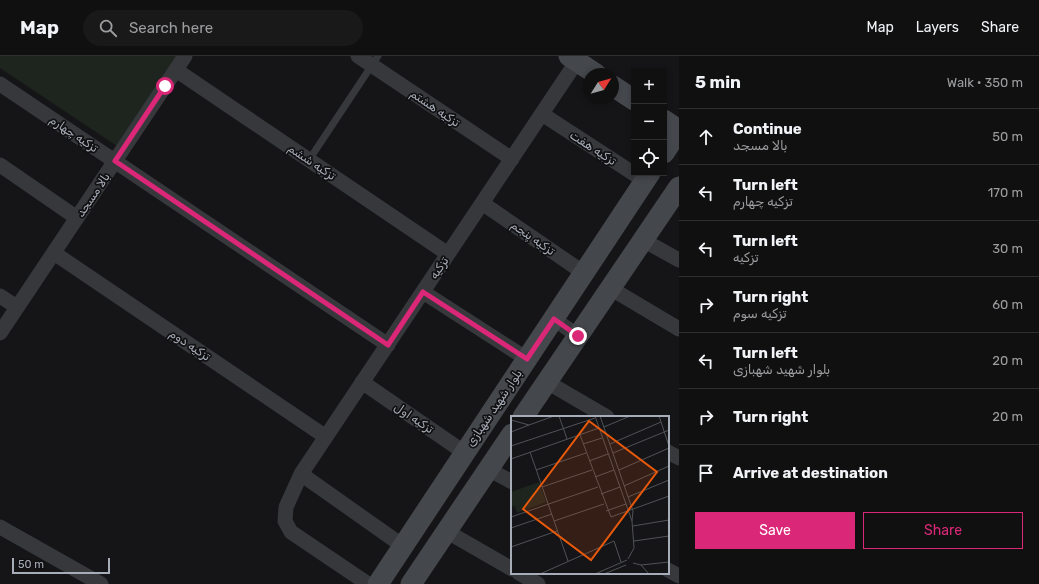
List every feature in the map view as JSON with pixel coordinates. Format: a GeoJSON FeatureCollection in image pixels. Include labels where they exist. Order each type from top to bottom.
{"type":"FeatureCollection","features":[{"type":"Feature","properties":{"kind":"street","name":"بالا مسجد"},"geometry":{"type":"LineString","coordinates":[[0,333],[185,56]]}},
{"type":"Feature","properties":{"kind":"street","name":"تزکیه هشتم"},"geometry":{"type":"LineString","coordinates":[[358,56],[375,60],[512,159]]}},
{"type":"Feature","properties":{"kind":"street"},"geometry":{"type":"LineString","coordinates":[[573,59],[587,68]]}},
{"type":"Feature","properties":{"kind":"street","name":"تزکیه"},"geometry":{"type":"LineString","coordinates":[[368,584],[291,532],[285,521],[286,507],[300,474],[542,114],[573,59]]}},
{"type":"Feature","properties":{"kind":"street","name":"تزکیه ششم"},"geometry":{"type":"LineString","coordinates":[[176,70],[448,254]]}},
{"type":"Feature","properties":{"kind":"street","name":"تزکیه چهارم"},"geometry":{"type":"LineString","coordinates":[[0,84],[388,345]]}},
{"type":"Feature","properties":{"kind":"street"},"geometry":{"type":"LineString","coordinates":[[619,90],[631,98]]}},
{"type":"Feature","properties":{"kind":"street","name":"تزکیه هفت"},"geometry":{"type":"LineString","coordinates":[[542,114],[648,177]]}},
{"type":"Feature","properties":{"kind":"street"},"geometry":{"type":"LineString","coordinates":[[667,122],[679,130],[667,148]]}},
{"type":"Feature","properties":{"kind":"street"},"geometry":{"type":"LineString","coordinates":[[0,166],[77,218]]}},
{"type":"Feature","properties":{"kind":"street","name":"بلوار شهید شهبازی"},"geometry":{"type":"LineString","coordinates":[[378,584],[648,177]]}},
{"type":"Feature","properties":{"kind":"street"},"geometry":{"type":"LineString","coordinates":[[525,416],[679,187]]}},
{"type":"Feature","properties":{"kind":"street","name":"تزکیه پنجم"},"geometry":{"type":"LineString","coordinates":[[482,203],[584,273]]}},
{"type":"Feature","properties":{"kind":"street"},"geometry":{"type":"LineString","coordinates":[[643,240],[679,260]]}},
{"type":"Feature","properties":{"kind":"street","name":"تزکیه دوم"},"geometry":{"type":"LineString","coordinates":[[54,253],[326,437]]}},
{"type":"Feature","properties":{"kind":"street"},"geometry":{"type":"LineString","coordinates":[[610,288],[679,329]]}},
{"type":"Feature","properties":{"kind":"street"},"geometry":{"type":"LineString","coordinates":[[423,292],[527,359]]}},
{"type":"Feature","properties":{"kind":"street"},"geometry":{"type":"LineString","coordinates":[[0,296],[17,307]]}},
{"type":"Feature","properties":{"kind":"street"},"geometry":{"type":"LineString","coordinates":[[554,319],[578,336]]}},
{"type":"Feature","properties":{"kind":"street","name":"تزکیه اول"},"geometry":{"type":"LineString","coordinates":[[362,382],[465,453]]}},
{"type":"Feature","properties":{"kind":"street"},"geometry":{"type":"LineString","coordinates":[[547,382],[605,416]]}},
{"type":"Feature","properties":{"kind":"street"},"geometry":{"type":"LineString","coordinates":[[410,584],[511,435]]}},
{"type":"Feature","properties":{"kind":"street"},"geometry":{"type":"LineString","coordinates":[[669,453],[679,458]]}},
{"type":"Feature","properties":{"kind":"street"},"geometry":{"type":"LineString","coordinates":[[488,469],[511,481]]}},
{"type":"Feature","properties":{"kind":"street"},"geometry":{"type":"LineString","coordinates":[[300,474],[403,546]]}},
{"type":"Feature","properties":{"kind":"street"},"geometry":{"type":"LineString","coordinates":[[0,527],[101,584]]}},
{"type":"Feature","properties":{"kind":"street"},"geometry":{"type":"LineString","coordinates":[[446,531],[511,568]]}},
{"type":"Feature","properties":{"kind":"street"},"geometry":{"type":"LineString","coordinates":[[669,571],[679,576]]}},
{"type":"Feature","properties":{"kind":"street"},"geometry":{"type":"LineString","coordinates":[[521,574],[538,584]]}},
{"type":"Feature","properties":{"kind":"lane"},"geometry":{"type":"LineString","coordinates":[[308,160],[375,60]]}},
{"type":"Feature","properties":{"kind":"shaded area"},"geometry":{"type":"Polygon","coordinates":[[[0,56],[177,56],[117,146],[0,68],[0,56]]]}},
{"type":"Feature","properties":{"kind":"route"},"geometry":{"type":"LineString","coordinates":[[165,86],[115,161],[388,345],[423,292],[527,359],[554,319],[578,336]]}}]}
